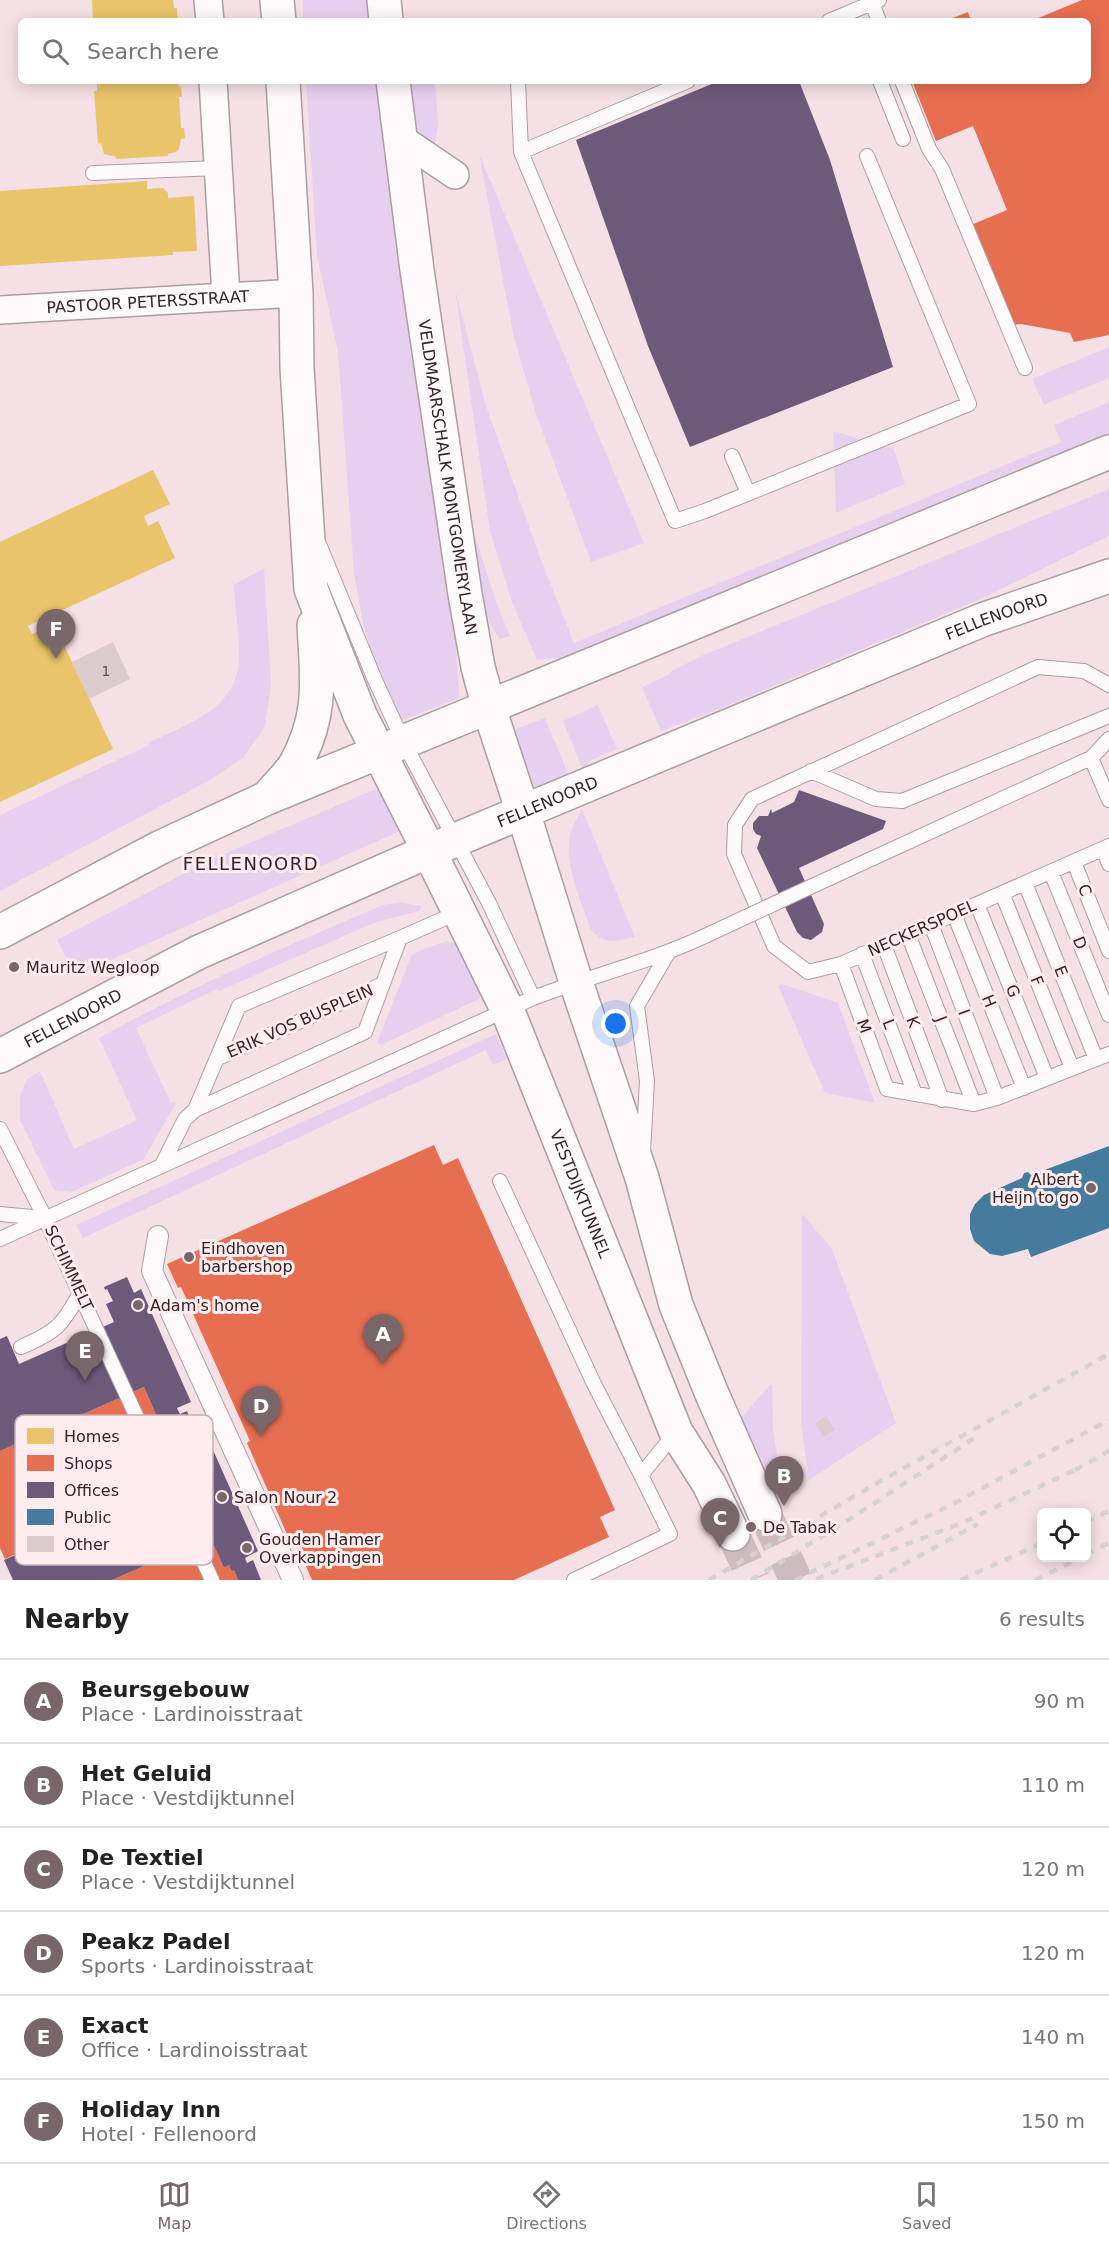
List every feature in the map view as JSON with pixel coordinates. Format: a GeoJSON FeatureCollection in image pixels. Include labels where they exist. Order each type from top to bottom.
{"type":"FeatureCollection","features":[{"type":"Feature","properties":{"kind":"main road"},"geometry":{"type":"LineString","coordinates":[[277,0],[279,18]]}},
{"type":"Feature","properties":{"kind":"main road"},"geometry":{"type":"LineString","coordinates":[[384,0],[386,18]]}},
{"type":"Feature","properties":{"kind":"main road"},"geometry":{"type":"LineString","coordinates":[[267,798],[294,766],[312,728],[317,703],[283,84]]}},
{"type":"Feature","properties":{"kind":"main road","name":"VELDMAARSCHALK MONTGOMERYLAAN"},"geometry":{"type":"LineString","coordinates":[[393,84],[465,594],[478,667],[523,812]]}},
{"type":"Feature","properties":{"kind":"main road"},"geometry":{"type":"LineString","coordinates":[[0,932],[161,847],[267,798],[1109,452]]}},
{"type":"Feature","properties":{"kind":"main road","name":"FELLENOORD"},"geometry":{"type":"LineString","coordinates":[[0,1056],[199,952],[442,846],[982,620],[1109,576]]}},
{"type":"Feature","properties":{"kind":"main road"},"geometry":{"type":"LineString","coordinates":[[312,593],[352,696],[391,748],[442,846]]}},
{"type":"Feature","properties":{"kind":"main road"},"geometry":{"type":"LineString","coordinates":[[523,812],[576,981],[642,1178],[676,1305],[765,1514]]}},
{"type":"Feature","properties":{"kind":"main road","name":"VESTDIJKTUNNEL"},"geometry":{"type":"LineString","coordinates":[[442,846],[459,912],[520,1004],[676,1432],[709,1484],[733,1534]]}},
{"type":"Feature","properties":{"kind":"street"},"geometry":{"type":"LineString","coordinates":[[208,0],[210,18]]}},
{"type":"Feature","properties":{"kind":"street"},"geometry":{"type":"LineString","coordinates":[[213,84],[226,296]]}},
{"type":"Feature","properties":{"kind":"street"},"geometry":{"type":"LineString","coordinates":[[399,137],[455,175]]}},
{"type":"Feature","properties":{"kind":"street","name":"PASTOOR PETERSSTRAAT"},"geometry":{"type":"LineString","coordinates":[[0,310],[296,293]]}},
{"type":"Feature","properties":{"kind":"street"},"geometry":{"type":"LineString","coordinates":[[158,1236],[152,1271],[293,1580]]}},
{"type":"Feature","properties":{"kind":"lane"},"geometry":{"type":"LineString","coordinates":[[285,18],[288,0]]}},
{"type":"Feature","properties":{"kind":"lane"},"geometry":{"type":"LineString","coordinates":[[836,18],[875,1],[878,18]]}},
{"type":"Feature","properties":{"kind":"lane"},"geometry":{"type":"LineString","coordinates":[[518,84],[521,152],[675,520],[705,511],[969,404],[867,156]]}},
{"type":"Feature","properties":{"kind":"lane"},"geometry":{"type":"LineString","coordinates":[[521,152],[681,84]]}},
{"type":"Feature","properties":{"kind":"lane"},"geometry":{"type":"LineString","coordinates":[[881,84],[903,139]]}},
{"type":"Feature","properties":{"kind":"lane"},"geometry":{"type":"LineString","coordinates":[[903,84],[929,149],[942,169],[1025,368]]}},
{"type":"Feature","properties":{"kind":"lane"},"geometry":{"type":"LineString","coordinates":[[93,173],[218,168]]}},
{"type":"Feature","properties":{"kind":"lane"},"geometry":{"type":"LineString","coordinates":[[732,456],[748,493]]}},
{"type":"Feature","properties":{"kind":"lane"},"geometry":{"type":"LineString","coordinates":[[307,515],[375,680],[391,748]]}},
{"type":"Feature","properties":{"kind":"lane","name":"NECKERSPOEL"},"geometry":{"type":"LineString","coordinates":[[1106,848],[840,964],[808,972],[774,946],[734,854],[735,825],[752,799],[1038,667],[1084,671],[1109,685]]}},
{"type":"Feature","properties":{"kind":"lane"},"geometry":{"type":"LineString","coordinates":[[811,771],[876,799],[902,801],[1109,716]]}},
{"type":"Feature","properties":{"kind":"lane"},"geometry":{"type":"LineString","coordinates":[[0,1239],[520,1004],[576,981],[668,953],[1091,758],[1109,739]]}},
{"type":"Feature","properties":{"kind":"lane"},"geometry":{"type":"LineString","coordinates":[[1091,758],[1109,800]]}},
{"type":"Feature","properties":{"kind":"lane","name":"VESTDIJKTUNNEL"},"geometry":{"type":"LineString","coordinates":[[442,846],[489,903],[520,1004]]}},
{"type":"Feature","properties":{"kind":"lane"},"geometry":{"type":"LineString","coordinates":[[1106,848],[1109,864]]}},
{"type":"Feature","properties":{"kind":"lane","name":"C"},"geometry":{"type":"LineString","coordinates":[[1074,862],[1109,951]]}},
{"type":"Feature","properties":{"kind":"lane","name":"D"},"geometry":{"type":"LineString","coordinates":[[1051,872],[1109,1015]]}},
{"type":"Feature","properties":{"kind":"lane","name":"E"},"geometry":{"type":"LineString","coordinates":[[1025,883],[1102,1056]]}},
{"type":"Feature","properties":{"kind":"lane","name":"F"},"geometry":{"type":"LineString","coordinates":[[1002,893],[1072,1068]]}},
{"type":"Feature","properties":{"kind":"lane","name":"G"},"geometry":{"type":"LineString","coordinates":[[977,904],[1047,1078]]}},
{"type":"Feature","properties":{"kind":"lane"},"geometry":{"type":"LineString","coordinates":[[195,1110],[239,1006],[459,912]]}},
{"type":"Feature","properties":{"kind":"lane","name":"H"},"geometry":{"type":"LineString","coordinates":[[954,914],[1024,1088]]}},
{"type":"Feature","properties":{"kind":"lane","name":"I"},"geometry":{"type":"LineString","coordinates":[[931,924],[997,1098]]}},
{"type":"Feature","properties":{"kind":"lane","name":"J"},"geometry":{"type":"LineString","coordinates":[[908,934],[974,1104]]}},
{"type":"Feature","properties":{"kind":"lane"},"geometry":{"type":"LineString","coordinates":[[162,1165],[185,1119],[195,1110],[365,1032],[400,938]]}},
{"type":"Feature","properties":{"kind":"lane","name":"K"},"geometry":{"type":"LineString","coordinates":[[884,945],[942,1100]]}},
{"type":"Feature","properties":{"kind":"lane"},"geometry":{"type":"LineString","coordinates":[[642,1178],[647,1081],[637,1006],[668,953]]}},
{"type":"Feature","properties":{"kind":"lane","name":"L"},"geometry":{"type":"LineString","coordinates":[[862,954],[915,1095]]}},
{"type":"Feature","properties":{"kind":"lane","name":"M"},"geometry":{"type":"LineString","coordinates":[[840,964],[887,1089],[915,1095]]}},
{"type":"Feature","properties":{"kind":"lane","name":"ERIK VOS BUSPLEIN"},"geometry":{"type":"LineString","coordinates":[[218,1058],[383,984]]}},
{"type":"Feature","properties":{"kind":"lane"},"geometry":{"type":"LineString","coordinates":[[915,1095],[974,1104],[1024,1088],[1102,1056]]}},
{"type":"Feature","properties":{"kind":"lane","name":"SCHIMMELT"},"geometry":{"type":"LineString","coordinates":[[0,1130],[45,1218],[136,1415]]}},
{"type":"Feature","properties":{"kind":"lane"},"geometry":{"type":"LineString","coordinates":[[500,1181],[594,1384],[670,1534],[574,1580]]}},
{"type":"Feature","properties":{"kind":"lane"},"geometry":{"type":"LineString","coordinates":[[0,1214],[45,1218]]}},
{"type":"Feature","properties":{"kind":"lane"},"geometry":{"type":"LineString","coordinates":[[21,1347],[44,1337],[64,1321],[80,1293]]}},
{"type":"Feature","properties":{"kind":"lane"},"geometry":{"type":"LineString","coordinates":[[641,1475],[676,1432]]}},
{"type":"Feature","properties":{"kind":"lane","name":"SCHIMMELT"},"geometry":{"type":"LineString","coordinates":[[205,1565],[212,1580]]}},
{"type":"Feature","properties":{"kind":"shaded area"},"geometry":{"type":"Polygon","coordinates":[[[303,0],[368,0],[371,18],[303,18],[303,0]]]}},
{"type":"Feature","properties":{"kind":"shaded area"},"geometry":{"type":"Polygon","coordinates":[[[306,84],[378,84],[454,615],[459,698],[400,721],[378,674],[363,623],[354,573],[338,352],[317,256],[306,84]]]}},
{"type":"Feature","properties":{"kind":"shaded area"},"geometry":{"type":"Polygon","coordinates":[[[408,84],[435,84],[438,122],[434,151],[416,143],[408,84]]]}},
{"type":"Feature","properties":{"kind":"shaded area"},"geometry":{"type":"Polygon","coordinates":[[[479,154],[644,543],[591,562],[535,411],[513,333],[479,154]]]}},
{"type":"Feature","properties":{"kind":"shaded area"},"geometry":{"type":"Polygon","coordinates":[[[455,289],[486,406],[541,560],[574,643],[1061,442],[1054,425],[1109,402],[1109,436],[572,657],[537,660],[512,602],[490,531],[455,289]]]}},
{"type":"Feature","properties":{"kind":"shaded area"},"geometry":{"type":"Polygon","coordinates":[[[1109,347],[1109,378],[1044,405],[1032,379],[1109,347]]]}},
{"type":"Feature","properties":{"kind":"shaded area"},"geometry":{"type":"Polygon","coordinates":[[[833,431],[894,449],[905,484],[836,513],[833,431]]]}},
{"type":"Feature","properties":{"kind":"shaded area"},"geometry":{"type":"Polygon","coordinates":[[[1109,489],[1109,536],[985,597],[719,709],[661,731],[642,687],[701,656],[1109,489]]]}},
{"type":"Feature","properties":{"kind":"shaded area"},"geometry":{"type":"Polygon","coordinates":[[[477,543],[510,636],[500,639],[488,618],[481,594],[473,544],[477,543]]]}},
{"type":"Feature","properties":{"kind":"shaded area"},"geometry":{"type":"Polygon","coordinates":[[[264,568],[271,683],[265,726],[243,758],[210,780],[0,891],[0,815],[149,745],[148,743],[195,721],[221,701],[231,688],[237,673],[239,646],[234,585],[264,568]]]}},
{"type":"Feature","properties":{"kind":"shaded area"},"geometry":{"type":"Polygon","coordinates":[[[598,705],[617,749],[587,762],[589,768],[583,770],[563,721],[598,705]]]}},
{"type":"Feature","properties":{"kind":"shaded area"},"geometry":{"type":"Polygon","coordinates":[[[545,718],[569,776],[531,792],[513,730],[545,718]]]}},
{"type":"Feature","properties":{"kind":"shaded area"},"geometry":{"type":"Polygon","coordinates":[[[385,785],[407,828],[75,976],[57,940],[212,859],[385,785]]]}},
{"type":"Feature","properties":{"kind":"shaded area"},"geometry":{"type":"Polygon","coordinates":[[[582,809],[635,937],[616,941],[605,940],[590,928],[576,887],[569,855],[570,835],[582,809]]]}},
{"type":"Feature","properties":{"kind":"shaded area"},"geometry":{"type":"Polygon","coordinates":[[[399,902],[421,906],[421,908],[419,911],[376,922],[219,991],[217,989],[136,1028],[171,1103],[177,1101],[144,1159],[72,1192],[54,1190],[20,1120],[20,1096],[27,1079],[40,1071],[74,1149],[137,1120],[99,1038],[239,968],[383,905],[399,902]]]}},
{"type":"Feature","properties":{"kind":"shaded area"},"geometry":{"type":"Polygon","coordinates":[[[447,941],[457,944],[482,995],[479,999],[381,1045],[377,1043],[411,956],[418,951],[447,941]]]}},
{"type":"Feature","properties":{"kind":"shaded area"},"geometry":{"type":"Polygon","coordinates":[[[782,984],[838,1003],[875,1103],[825,1093],[778,986],[782,984]]]}},
{"type":"Feature","properties":{"kind":"shaded area"},"geometry":{"type":"Polygon","coordinates":[[[496,1034],[507,1059],[493,1065],[486,1050],[83,1238],[76,1225],[496,1034]]]}},
{"type":"Feature","properties":{"kind":"shaded area"},"geometry":{"type":"Polygon","coordinates":[[[802,1214],[832,1249],[896,1423],[809,1480],[801,1424],[802,1214]]]}},
{"type":"Feature","properties":{"kind":"shaded area"},"geometry":{"type":"Polygon","coordinates":[[[772,1385],[773,1429],[784,1498],[781,1500],[741,1418],[772,1385]]]}},
{"type":"Feature","properties":{"kind":"building: Homes"},"geometry":{"type":"Polygon","coordinates":[[[92,0],[173,0],[174,8],[177,8],[178,18],[93,18],[92,0]]]}},
{"type":"Feature","properties":{"kind":"building: Homes"},"geometry":{"type":"Polygon","coordinates":[[[97,84],[178,84],[179,87],[181,86],[182,97],[179,97],[181,128],[184,128],[185,138],[181,139],[179,149],[168,156],[116,159],[116,157],[104,154],[101,143],[98,144],[94,91],[97,91],[97,84]]]}},
{"type":"Feature","properties":{"kind":"building: Homes"},"geometry":{"type":"Polygon","coordinates":[[[147,181],[147,189],[163,188],[168,193],[168,198],[194,196],[197,251],[173,252],[173,255],[0,266],[0,191],[147,181]]]}},
{"type":"Feature","properties":{"kind":"building: Homes"},"geometry":{"type":"Polygon","coordinates":[[[153,470],[170,504],[144,516],[148,526],[158,521],[175,558],[28,626],[32,634],[54,624],[113,749],[0,802],[0,542],[153,470]]]}},
{"type":"Feature","properties":{"kind":"building: Shops"},"geometry":{"type":"Polygon","coordinates":[[[1082,0],[1109,0],[1109,335],[1074,342],[1070,333],[1021,324],[1012,325],[971,225],[1007,210],[973,126],[936,141],[913,84],[1091,84],[1091,18],[1038,18],[1082,0]]]}},
{"type":"Feature","properties":{"kind":"building: Shops"},"geometry":{"type":"Polygon","coordinates":[[[968,12],[970,18],[953,18],[968,12]]]}},
{"type":"Feature","properties":{"kind":"building: Shops"},"geometry":{"type":"Polygon","coordinates":[[[434,1145],[443,1165],[458,1158],[615,1510],[600,1517],[609,1537],[514,1580],[312,1580],[294,1539],[290,1541],[247,1443],[250,1441],[181,1287],[178,1288],[167,1264],[434,1145]]]}},
{"type":"Feature","properties":{"kind":"building: Shops"},"geometry":{"type":"Polygon","coordinates":[[[144,1387],[156,1415],[81,1415],[144,1387]]]}},
{"type":"Feature","properties":{"kind":"building: Shops"},"geometry":{"type":"Polygon","coordinates":[[[15,1444],[15,1555],[5,1559],[0,1548],[0,1451],[15,1444]]]}},
{"type":"Feature","properties":{"kind":"building: Shops"},"geometry":{"type":"Polygon","coordinates":[[[213,1544],[224,1568],[229,1565],[238,1580],[112,1580],[146,1565],[213,1565],[213,1544]]]}},
{"type":"Feature","properties":{"kind":"building: Offices"},"geometry":{"type":"Polygon","coordinates":[[[712,84],[800,84],[830,160],[893,367],[690,447],[648,346],[576,140],[712,84]]]}},
{"type":"Feature","properties":{"kind":"building: Offices"},"geometry":{"type":"Polygon","coordinates":[[[799,790],[886,821],[883,829],[799,868],[824,924],[822,932],[811,940],[803,938],[797,932],[757,848],[761,836],[753,829],[753,823],[759,816],[768,816],[771,809],[772,813],[794,802],[799,790]]]}},
{"type":"Feature","properties":{"kind":"building: Offices"},"geometry":{"type":"Polygon","coordinates":[[[127,1277],[134,1293],[141,1289],[191,1402],[177,1408],[180,1414],[187,1411],[189,1415],[156,1415],[144,1387],[81,1415],[15,1415],[15,1444],[0,1451],[0,1339],[7,1336],[19,1364],[114,1322],[106,1304],[113,1301],[104,1287],[127,1277]]]}},
{"type":"Feature","properties":{"kind":"building: Offices"},"geometry":{"type":"Polygon","coordinates":[[[213,1450],[258,1551],[245,1558],[247,1563],[253,1560],[261,1580],[238,1580],[229,1565],[224,1568],[213,1544],[213,1450]]]}},
{"type":"Feature","properties":{"kind":"building: Offices"},"geometry":{"type":"Polygon","coordinates":[[[15,1555],[15,1565],[146,1565],[112,1580],[13,1580],[4,1560],[15,1555]]]}},
{"type":"Feature","properties":{"kind":"building: Public"},"geometry":{"type":"Polygon","coordinates":[[[1109,1146],[1109,1228],[1031,1257],[1028,1249],[1002,1256],[990,1254],[974,1241],[970,1229],[970,1214],[975,1204],[984,1195],[1022,1178],[1024,1173],[1028,1172],[1031,1175],[1109,1146]]]}},
{"type":"Feature","properties":{"kind":"building: Other"},"geometry":{"type":"Polygon","coordinates":[[[113,642],[130,679],[89,699],[72,662],[113,642]]]}},
{"type":"Feature","properties":{"kind":"building: Other"},"geometry":{"type":"Polygon","coordinates":[[[826,1416],[835,1430],[823,1437],[815,1423],[826,1416]]]}},
{"type":"Feature","properties":{"kind":"tunnel"},"geometry":{"type":"LineString","coordinates":[[765,1514],[796,1580]]}},
{"type":"Feature","properties":{"kind":"tunnel"},"geometry":{"type":"LineString","coordinates":[[733,1534],[754,1580]]}},
{"type":"Feature","properties":{"kind":"railway"},"geometry":{"type":"LineString","coordinates":[[709,1580],[1109,1354]]}},
{"type":"Feature","properties":{"kind":"railway"},"geometry":{"type":"LineString","coordinates":[[795,1580],[945,1508],[1109,1420]]}},
{"type":"Feature","properties":{"kind":"railway"},"geometry":{"type":"LineString","coordinates":[[751,1580],[976,1437]]}},
{"type":"Feature","properties":{"kind":"railway"},"geometry":{"type":"LineString","coordinates":[[1075,1470],[1109,1451]]}},
{"type":"Feature","properties":{"kind":"railway"},"geometry":{"type":"LineString","coordinates":[[816,1579],[962,1523],[1081,1467]]}},
{"type":"Feature","properties":{"kind":"railway"},"geometry":{"type":"LineString","coordinates":[[1091,1520],[1109,1511]]}},
{"type":"Feature","properties":{"kind":"railway"},"geometry":{"type":"LineString","coordinates":[[875,1580],[978,1524]]}},
{"type":"Feature","properties":{"kind":"railway"},"geometry":{"type":"LineString","coordinates":[[1091,1552],[1109,1543]]}},
{"type":"Feature","properties":{"kind":"railway"},"geometry":{"type":"LineString","coordinates":[[961,1580],[1037,1545]]}},
{"type":"Feature","properties":{"kind":"railway"},"geometry":{"type":"LineString","coordinates":[[1035,1580],[1072,1562]]}},
{"type":"Feature","properties":{"kind":"place","name":"Holiday Inn"},"geometry":{"type":"Point","coordinates":[56,659]}},
{"type":"Feature","properties":{"kind":"place","name":"Mauritz Wegloop"},"geometry":{"type":"Point","coordinates":[14,967]}},
{"type":"Feature","properties":{"kind":"place","name":"Albert Heijn to go"},"geometry":{"type":"Point","coordinates":[1091,1188]}},
{"type":"Feature","properties":{"kind":"place","name":"Eindhoven barbershop"},"geometry":{"type":"Point","coordinates":[189,1257]}},
{"type":"Feature","properties":{"kind":"place","name":"Adam's home"},"geometry":{"type":"Point","coordinates":[138,1305]}},
{"type":"Feature","properties":{"kind":"place","name":"Beursgebouw"},"geometry":{"type":"Point","coordinates":[383,1364]}},
{"type":"Feature","properties":{"kind":"place","name":"Exact"},"geometry":{"type":"Point","coordinates":[85,1381]}},
{"type":"Feature","properties":{"kind":"place","name":"Peakz Padel"},"geometry":{"type":"Point","coordinates":[261,1436]}},
{"type":"Feature","properties":{"kind":"place","name":"Salon Nour 2"},"geometry":{"type":"Point","coordinates":[222,1497]}},
{"type":"Feature","properties":{"kind":"place","name":"Het Geluid"},"geometry":{"type":"Point","coordinates":[784,1506]}},
{"type":"Feature","properties":{"kind":"place","name":"De Tabak"},"geometry":{"type":"Point","coordinates":[751,1527]}},
{"type":"Feature","properties":{"kind":"place","name":"Gouden Hamer Overkappingen"},"geometry":{"type":"Point","coordinates":[247,1548]}},
{"type":"Feature","properties":{"kind":"place","name":"De Textiel"},"geometry":{"type":"Point","coordinates":[720,1548]}},
{"type":"Feature","properties":{"kind":"district","name":"FELLENOORD"},"geometry":{"type":"Point","coordinates":[251,863]}}]}
